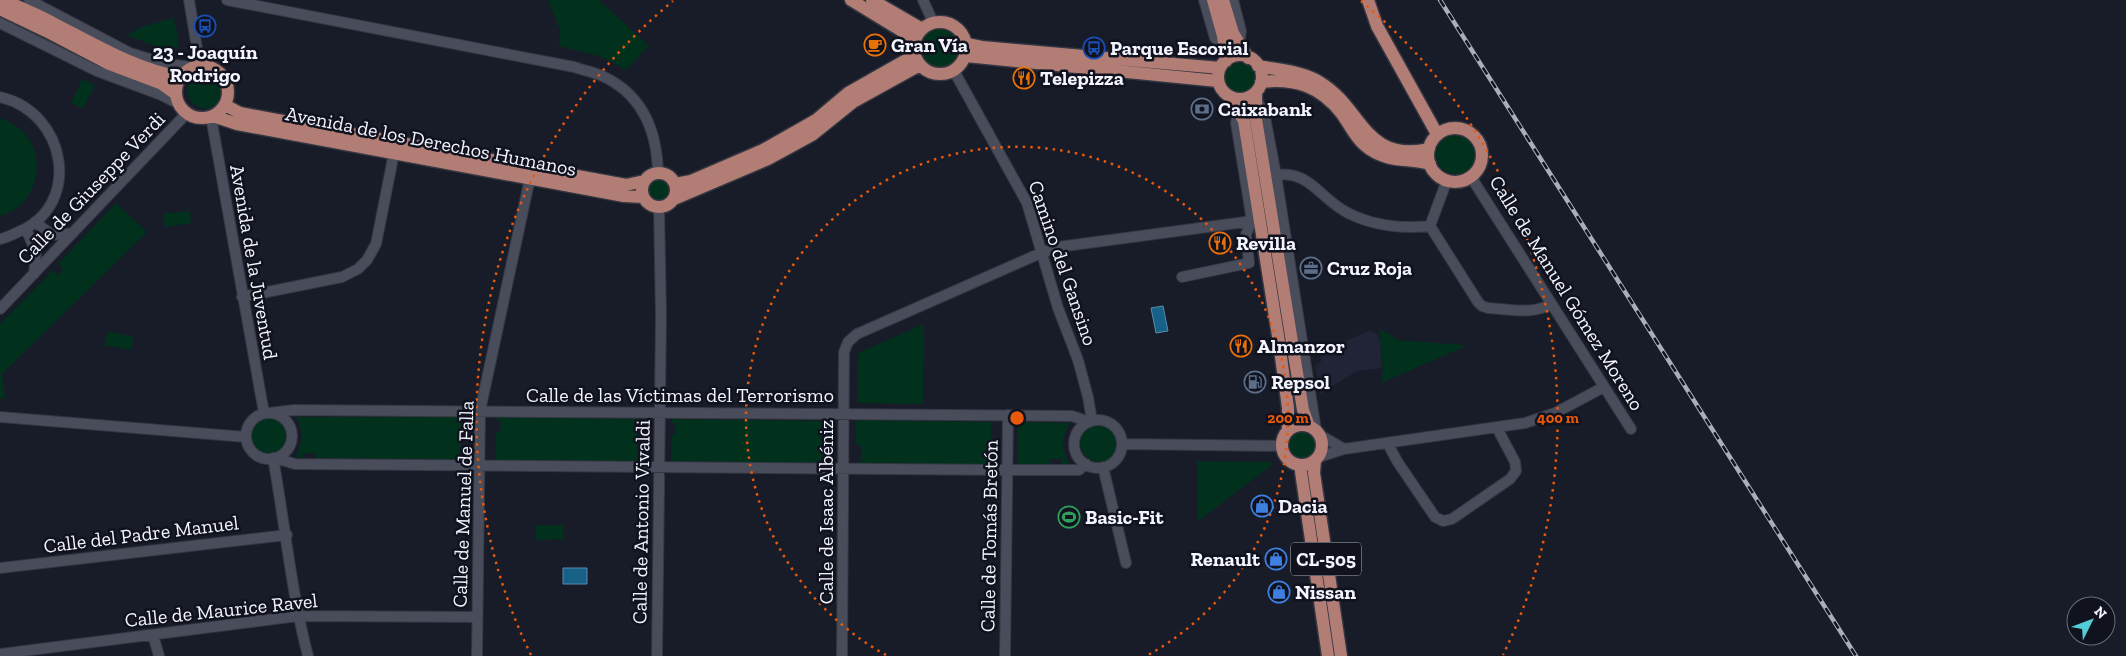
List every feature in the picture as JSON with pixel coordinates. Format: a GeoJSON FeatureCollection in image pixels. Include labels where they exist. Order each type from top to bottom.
{"type":"FeatureCollection","features":[{"type":"Feature","properties":{"kind":"main road"},"geometry":{"type":"LineString","coordinates":[[0,10],[46,31],[109,64],[162,84],[181,104],[199,118],[212,116],[225,105],[228,91],[224,78],[214,68],[196,67],[180,77],[164,74],[112,54],[50,21],[4,0]]}},
{"type":"Feature","properties":{"kind":"main road"},"geometry":{"type":"LineString","coordinates":[[851,0],[918,34]]}},
{"type":"Feature","properties":{"kind":"main road"},"geometry":{"type":"LineString","coordinates":[[872,0],[918,34]]}},
{"type":"Feature","properties":{"kind":"main road"},"geometry":{"type":"LineString","coordinates":[[1213,0],[1223,36],[1223,59],[1218,81],[1222,90],[1231,97],[1239,109],[1244,121],[1256,220],[1287,399],[1288,430]]}},
{"type":"Feature","properties":{"kind":"main road"},"geometry":{"type":"LineString","coordinates":[[1223,0],[1233,33],[1239,45],[1253,62]]}},
{"type":"Feature","properties":{"kind":"main road"},"geometry":{"type":"LineString","coordinates":[[1368,0],[1377,26],[1437,134]]}},
{"type":"Feature","properties":{"kind":"main road"},"geometry":{"type":"LineString","coordinates":[[1375,0],[1383,24],[1398,50],[1440,118],[1449,128]]}},
{"type":"Feature","properties":{"kind":"main road"},"geometry":{"type":"LineString","coordinates":[[918,34],[933,22],[948,22],[960,30],[966,50],[961,65],[954,71],[936,74],[918,60]]}},
{"type":"Feature","properties":{"kind":"main road"},"geometry":{"type":"LineString","coordinates":[[918,34],[918,60]]}},
{"type":"Feature","properties":{"kind":"main road"},"geometry":{"type":"LineString","coordinates":[[966,50],[989,48],[1223,59],[1237,56],[1319,81],[1337,94],[1363,129],[1375,140],[1389,148],[1403,151],[1429,148]]}},
{"type":"Feature","properties":{"kind":"main road"},"geometry":{"type":"LineString","coordinates":[[966,50],[1218,81]]}},
{"type":"Feature","properties":{"kind":"main road"},"geometry":{"type":"LineString","coordinates":[[675,184],[691,181],[763,150],[816,120],[848,93],[918,60]]}},
{"type":"Feature","properties":{"kind":"main road"},"geometry":{"type":"LineString","coordinates":[[674,199],[782,151],[812,135],[853,102],[918,60]]}},
{"type":"Feature","properties":{"kind":"main road","name":"CL-505"},"geometry":{"type":"LineString","coordinates":[[1253,62],[1261,74],[1256,119],[1303,410],[1322,446],[1314,473],[1340,656]]}},
{"type":"Feature","properties":{"kind":"main road"},"geometry":{"type":"LineString","coordinates":[[180,77],[181,104]]}},
{"type":"Feature","properties":{"kind":"main road"},"geometry":{"type":"LineString","coordinates":[[1231,97],[1244,99],[1279,80],[1298,82],[1315,90],[1330,101],[1342,114],[1355,136],[1370,149],[1386,158],[1430,164]]}},
{"type":"Feature","properties":{"kind":"main road","name":"Avenida de los Derechos Humanos"},"geometry":{"type":"LineString","coordinates":[[225,105],[240,113],[626,185],[644,181]]}},
{"type":"Feature","properties":{"kind":"main road","name":"Avenida de los Derechos Humanos"},"geometry":{"type":"LineString","coordinates":[[212,116],[237,124],[624,196],[643,197]]}},
{"type":"Feature","properties":{"kind":"main road"},"geometry":{"type":"LineString","coordinates":[[1458,127],[1473,134],[1482,148],[1481,164],[1471,177],[1455,182],[1446,180],[1436,174],[1430,164],[1429,148],[1437,134],[1449,128],[1458,127]]}},
{"type":"Feature","properties":{"kind":"main road"},"geometry":{"type":"LineString","coordinates":[[658,173],[668,176],[675,184],[676,194],[670,204],[660,208],[649,205],[641,192],[644,181],[652,174],[658,173]]}},
{"type":"Feature","properties":{"kind":"main road"},"geometry":{"type":"LineString","coordinates":[[1315,430],[1298,425],[1288,430],[1284,435],[1282,446],[1289,461],[1300,466],[1317,459]]}},
{"type":"Feature","properties":{"kind":"main road","name":"CL-505"},"geometry":{"type":"LineString","coordinates":[[1300,466],[1328,656]]}},
{"type":"Feature","properties":{"kind":"street"},"geometry":{"type":"LineString","coordinates":[[29,0],[130,53],[166,64],[196,67],[189,0]]}},
{"type":"Feature","properties":{"kind":"street"},"geometry":{"type":"LineString","coordinates":[[227,0],[574,67],[601,75],[626,92],[643,110],[654,133],[658,173]]}},
{"type":"Feature","properties":{"kind":"street"},"geometry":{"type":"LineString","coordinates":[[923,0],[933,22]]}},
{"type":"Feature","properties":{"kind":"street"},"geometry":{"type":"LineString","coordinates":[[1204,0],[1223,59]]}},
{"type":"Feature","properties":{"kind":"street"},"geometry":{"type":"LineString","coordinates":[[1233,0],[1241,30],[1239,45]]}},
{"type":"Feature","properties":{"kind":"street"},"geometry":{"type":"LineString","coordinates":[[0,23],[97,72],[159,94],[181,104]]}},
{"type":"Feature","properties":{"kind":"street","name":"Camino del Gansino"},"geometry":{"type":"LineString","coordinates":[[954,71],[1020,187],[1027,203],[1058,308],[1078,360],[1088,397],[1091,421]]}},
{"type":"Feature","properties":{"kind":"street"},"geometry":{"type":"LineString","coordinates":[[1258,91],[1276,175],[1315,430],[1344,449]]}},
{"type":"Feature","properties":{"kind":"street"},"geometry":{"type":"LineString","coordinates":[[0,97],[28,108],[42,121],[52,136],[58,154],[60,173],[56,191],[48,208],[36,222],[26,229],[0,239]]}},
{"type":"Feature","properties":{"kind":"street","name":"Calle de Giuseppe Verdi"},"geometry":{"type":"LineString","coordinates":[[0,309],[73,233],[181,104]]}},
{"type":"Feature","properties":{"kind":"street","name":"Avenida de la Juventud"},"geometry":{"type":"LineString","coordinates":[[212,116],[242,297],[266,413]]}},
{"type":"Feature","properties":{"kind":"street"},"geometry":{"type":"LineString","coordinates":[[242,297],[342,277],[358,269],[367,260],[376,244],[394,153]]}},
{"type":"Feature","properties":{"kind":"street"},"geometry":{"type":"LineString","coordinates":[[1276,175],[1289,173],[1298,175],[1324,198],[1347,213],[1373,222],[1396,227],[1430,226]]}},
{"type":"Feature","properties":{"kind":"street","name":"Calle de Manuel Gómez Moreno"},"geometry":{"type":"LineString","coordinates":[[1471,177],[1631,429]]}},
{"type":"Feature","properties":{"kind":"street","name":"Calle de Manuel de Falla"},"geometry":{"type":"LineString","coordinates":[[477,656],[480,412],[530,178]]}},
{"type":"Feature","properties":{"kind":"street"},"geometry":{"type":"LineString","coordinates":[[1430,226],[1446,180]]}},
{"type":"Feature","properties":{"kind":"street","name":"Calle de Antonio Vivaldi"},"geometry":{"type":"LineString","coordinates":[[658,656],[660,208]]}},
{"type":"Feature","properties":{"kind":"street"},"geometry":{"type":"LineString","coordinates":[[1182,277],[1249,263],[1246,234],[1256,220]]}},
{"type":"Feature","properties":{"kind":"street","name":"Calle de Isaac Albéniz"},"geometry":{"type":"LineString","coordinates":[[842,656],[844,352],[848,342],[857,334],[1041,252],[1058,247],[1256,220]]}},
{"type":"Feature","properties":{"kind":"street"},"geometry":{"type":"LineString","coordinates":[[36,222],[52,235],[73,233]]}},
{"type":"Feature","properties":{"kind":"street"},"geometry":{"type":"LineString","coordinates":[[1430,226],[1482,306],[1534,311],[1542,310],[1551,304]]}},
{"type":"Feature","properties":{"kind":"street"},"geometry":{"type":"LineString","coordinates":[[26,229],[36,252],[34,274]]}},
{"type":"Feature","properties":{"kind":"street"},"geometry":{"type":"LineString","coordinates":[[1317,459],[1344,449],[1524,423],[1555,413],[1604,386]]}},
{"type":"Feature","properties":{"kind":"street","name":"Calle de las Víctimas del Terrorismo"},"geometry":{"type":"LineString","coordinates":[[266,413],[294,410],[1008,415],[1072,416],[1091,421]]}},
{"type":"Feature","properties":{"kind":"street"},"geometry":{"type":"LineString","coordinates":[[274,458],[286,451],[290,446],[292,432],[280,415],[266,413],[252,419],[246,431],[246,437],[252,451],[258,456],[295,464],[1079,470],[1086,464]]}},
{"type":"Feature","properties":{"kind":"street","name":"Calle de Tomás Bretón"},"geometry":{"type":"LineString","coordinates":[[1005,656],[1008,415]]}},
{"type":"Feature","properties":{"kind":"street"},"geometry":{"type":"LineString","coordinates":[[0,417],[246,437]]}},
{"type":"Feature","properties":{"kind":"street"},"geometry":{"type":"LineString","coordinates":[[1091,421],[1104,421],[1110,423],[1119,432],[1122,444],[1116,459],[1103,467],[1086,464],[1077,455],[1074,442],[1079,430],[1091,421]]}},
{"type":"Feature","properties":{"kind":"street"},"geometry":{"type":"LineString","coordinates":[[1388,444],[1397,461],[1435,517],[1443,521],[1452,519],[1510,479],[1516,471],[1515,462],[1497,428]]}},
{"type":"Feature","properties":{"kind":"street"},"geometry":{"type":"LineString","coordinates":[[1122,444],[1282,446]]}},
{"type":"Feature","properties":{"kind":"street"},"geometry":{"type":"LineString","coordinates":[[274,458],[298,616],[308,656]]}},
{"type":"Feature","properties":{"kind":"street"},"geometry":{"type":"LineString","coordinates":[[1103,467],[1126,563]]}},
{"type":"Feature","properties":{"kind":"street","name":"Calle del Padre Manuel"},"geometry":{"type":"LineString","coordinates":[[0,568],[287,535]]}},
{"type":"Feature","properties":{"kind":"street","name":"Calle de Maurice Ravel"},"geometry":{"type":"LineString","coordinates":[[0,654],[298,616],[477,617]]}},
{"type":"Feature","properties":{"kind":"street"},"geometry":{"type":"LineString","coordinates":[[153,635],[159,656]]}},
{"type":"Feature","properties":{"kind":"shaded area"},"geometry":{"type":"Polygon","coordinates":[[[1370,330],[1378,335],[1382,368],[1357,371],[1320,394],[1315,365],[1321,362],[1320,353],[1370,330]]]}},
{"type":"Feature","properties":{"kind":"green space"},"geometry":{"type":"Polygon","coordinates":[[[548,0],[599,0],[649,46],[626,70],[602,57],[559,46],[560,30],[548,0]]]}},
{"type":"Feature","properties":{"kind":"green space"},"geometry":{"type":"Polygon","coordinates":[[[173,18],[178,46],[172,53],[127,35],[142,27],[173,18]]]}},
{"type":"Feature","properties":{"kind":"green space"},"geometry":{"type":"Polygon","coordinates":[[[941,28],[955,34],[961,48],[955,62],[941,68],[927,62],[921,48],[927,34],[941,28]]]}},
{"type":"Feature","properties":{"kind":"green space"},"geometry":{"type":"Polygon","coordinates":[[[1240,63],[1251,67],[1255,78],[1251,89],[1240,93],[1229,89],[1225,78],[1229,67],[1240,63]]]}},
{"type":"Feature","properties":{"kind":"green space"},"geometry":{"type":"Polygon","coordinates":[[[205,72],[212,73],[218,77],[222,83],[222,97],[218,103],[212,107],[205,108],[198,107],[192,103],[188,97],[187,90],[188,83],[192,77],[198,73],[205,72]]]}},
{"type":"Feature","properties":{"kind":"green space"},"geometry":{"type":"Polygon","coordinates":[[[82,79],[95,85],[83,109],[71,103],[82,79]]]}},
{"type":"Feature","properties":{"kind":"green space"},"geometry":{"type":"Polygon","coordinates":[[[0,118],[14,125],[26,135],[33,146],[37,170],[29,194],[22,204],[0,216],[0,118]]]}},
{"type":"Feature","properties":{"kind":"green space"},"geometry":{"type":"Polygon","coordinates":[[[1460,134],[1467,137],[1473,143],[1476,154],[1475,162],[1467,171],[1460,174],[1452,174],[1445,171],[1437,162],[1436,150],[1439,143],[1448,135],[1460,134]]]}},
{"type":"Feature","properties":{"kind":"green space"},"geometry":{"type":"Polygon","coordinates":[[[659,179],[669,186],[670,190],[663,200],[659,201],[649,194],[648,190],[655,180],[659,179]]]}},
{"type":"Feature","properties":{"kind":"green space"},"geometry":{"type":"Polygon","coordinates":[[[116,203],[147,232],[2,374],[5,399],[0,398],[0,324],[53,270],[58,275],[63,269],[58,264],[116,203]]]}},
{"type":"Feature","properties":{"kind":"green space"},"geometry":{"type":"Polygon","coordinates":[[[190,211],[191,223],[165,227],[163,214],[190,211]]]}},
{"type":"Feature","properties":{"kind":"green space"},"geometry":{"type":"Polygon","coordinates":[[[924,324],[923,404],[857,403],[858,353],[924,324]]]}},
{"type":"Feature","properties":{"kind":"green space"},"geometry":{"type":"Polygon","coordinates":[[[1379,329],[1392,335],[1396,340],[1464,345],[1464,347],[1381,383],[1383,370],[1379,329]]]}},
{"type":"Feature","properties":{"kind":"green space"},"geometry":{"type":"Polygon","coordinates":[[[108,331],[134,337],[131,350],[104,345],[108,331]]]}},
{"type":"Feature","properties":{"kind":"green space"},"geometry":{"type":"Polygon","coordinates":[[[269,417],[282,423],[288,436],[282,449],[269,455],[256,449],[250,436],[256,423],[269,417]]]}},
{"type":"Feature","properties":{"kind":"green space"},"geometry":{"type":"Polygon","coordinates":[[[296,417],[462,417],[460,460],[316,458],[315,453],[303,454],[302,458],[295,458],[302,437],[296,417]]]}},
{"type":"Feature","properties":{"kind":"green space"},"geometry":{"type":"Polygon","coordinates":[[[497,417],[644,419],[644,462],[495,460],[496,432],[500,432],[501,422],[497,421],[497,417]]]}},
{"type":"Feature","properties":{"kind":"green space"},"geometry":{"type":"Polygon","coordinates":[[[672,419],[828,421],[828,463],[671,461],[672,435],[676,434],[676,423],[672,423],[672,419]]]}},
{"type":"Feature","properties":{"kind":"green space"},"geometry":{"type":"Polygon","coordinates":[[[859,420],[991,422],[991,465],[855,463],[861,461],[861,445],[856,445],[856,422],[859,420]]]}},
{"type":"Feature","properties":{"kind":"green space"},"geometry":{"type":"Polygon","coordinates":[[[1018,423],[1070,423],[1065,433],[1063,444],[1070,465],[1062,465],[1062,459],[1049,459],[1049,465],[1018,464],[1018,423]]]}},
{"type":"Feature","properties":{"kind":"green space"},"geometry":{"type":"Polygon","coordinates":[[[1099,424],[1113,429],[1118,443],[1113,457],[1099,462],[1085,457],[1080,443],[1085,429],[1099,424]]]}},
{"type":"Feature","properties":{"kind":"green space"},"geometry":{"type":"Polygon","coordinates":[[[1302,432],[1311,436],[1315,445],[1311,454],[1302,458],[1293,454],[1289,445],[1293,436],[1302,432]]]}},
{"type":"Feature","properties":{"kind":"green space"},"geometry":{"type":"Polygon","coordinates":[[[1197,461],[1271,462],[1272,465],[1197,522],[1197,461]]]}},
{"type":"Feature","properties":{"kind":"green space"},"geometry":{"type":"Polygon","coordinates":[[[536,525],[563,525],[564,539],[535,540],[536,525]]]}},
{"type":"Feature","properties":{"kind":"water"},"geometry":{"type":"Polygon","coordinates":[[[1163,306],[1168,331],[1156,333],[1151,308],[1163,306]]]}},
{"type":"Feature","properties":{"kind":"water"},"geometry":{"type":"Polygon","coordinates":[[[563,568],[587,568],[587,584],[563,584],[563,568]]]}},
{"type":"Feature","properties":{"kind":"railway"},"geometry":{"type":"LineString","coordinates":[[1440,0],[1856,656]]}},
{"type":"Feature","properties":{"kind":"place","name":"23 - Joaquín Rodrigo"},"geometry":{"type":"Point","coordinates":[205,26]}},
{"type":"Feature","properties":{"kind":"place","name":"Gran Vía"},"geometry":{"type":"Point","coordinates":[875,45]}},
{"type":"Feature","properties":{"kind":"place","name":"Parque Escorial"},"geometry":{"type":"Point","coordinates":[1094,48]}},
{"type":"Feature","properties":{"kind":"place","name":"Telepizza"},"geometry":{"type":"Point","coordinates":[1024,78]}},
{"type":"Feature","properties":{"kind":"place","name":"Caixabank"},"geometry":{"type":"Point","coordinates":[1202,109]}},
{"type":"Feature","properties":{"kind":"place","name":"Revilla"},"geometry":{"type":"Point","coordinates":[1220,243]}},
{"type":"Feature","properties":{"kind":"place","name":"Cruz Roja"},"geometry":{"type":"Point","coordinates":[1311,268]}},
{"type":"Feature","properties":{"kind":"place","name":"Almanzor"},"geometry":{"type":"Point","coordinates":[1241,346]}},
{"type":"Feature","properties":{"kind":"place","name":"Repsol"},"geometry":{"type":"Point","coordinates":[1255,382]}},
{"type":"Feature","properties":{"kind":"place","name":"Dacia"},"geometry":{"type":"Point","coordinates":[1262,506]}},
{"type":"Feature","properties":{"kind":"place","name":"Basic-Fit"},"geometry":{"type":"Point","coordinates":[1069,517]}},
{"type":"Feature","properties":{"kind":"place","name":"Renault"},"geometry":{"type":"Point","coordinates":[1276,559]}},
{"type":"Feature","properties":{"kind":"place","name":"Nissan"},"geometry":{"type":"Point","coordinates":[1279,592]}}]}
